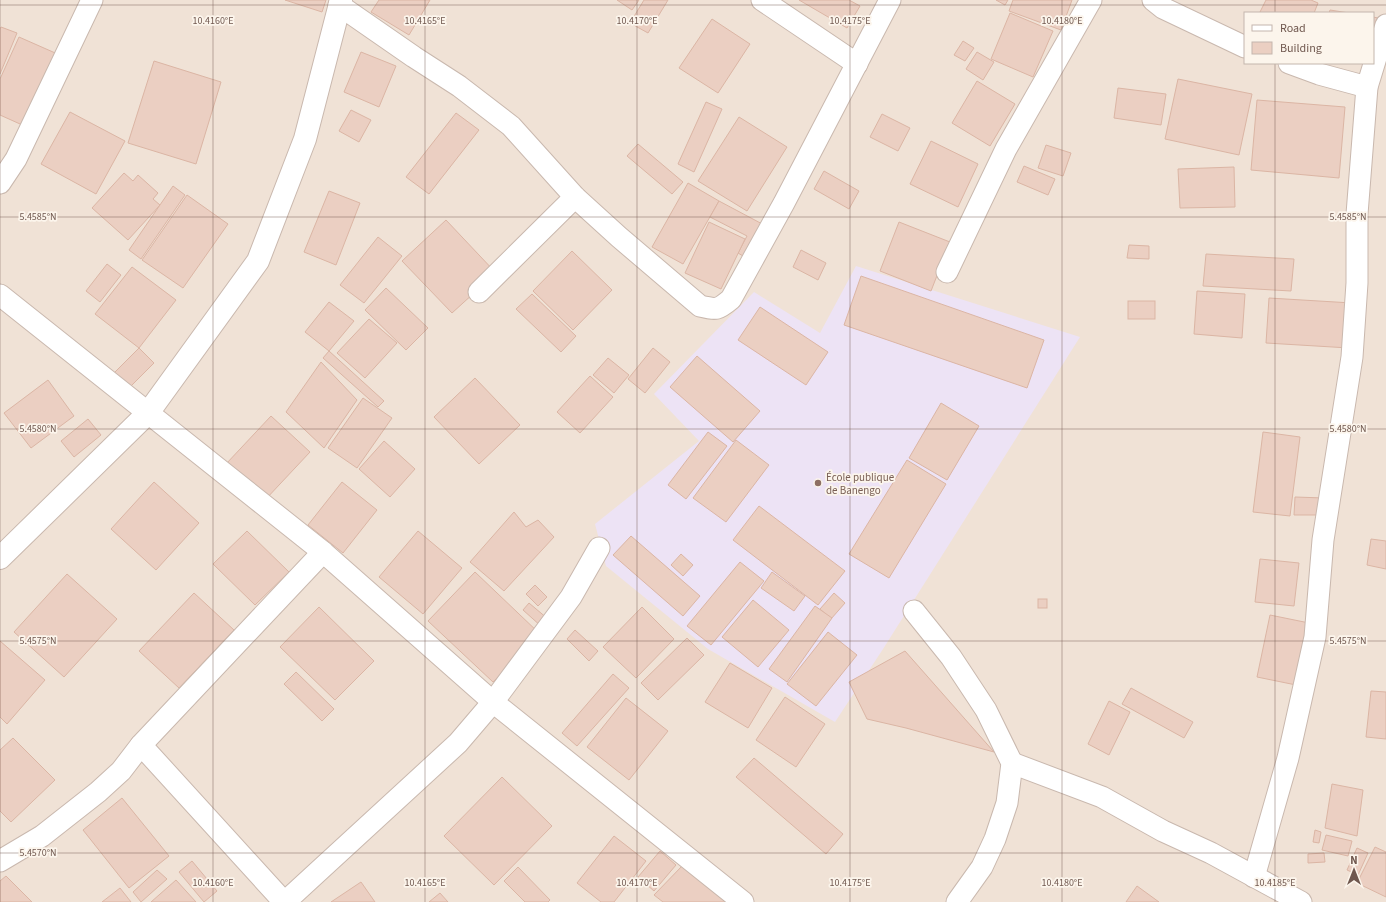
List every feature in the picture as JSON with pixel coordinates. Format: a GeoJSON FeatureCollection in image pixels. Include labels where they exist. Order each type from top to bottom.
{"type":"FeatureCollection","features":[{"type":"Feature","properties":{"kind":"street"},"geometry":{"type":"LineString","coordinates":[[0,183],[16,159],[92,0]]}},
{"type":"Feature","properties":{"kind":"street"},"geometry":{"type":"LineString","coordinates":[[762,0],[857,64]]}},
{"type":"Feature","properties":{"kind":"street"},"geometry":{"type":"LineString","coordinates":[[0,558],[148,413],[258,261],[305,138],[340,3],[414,57],[459,86],[511,126],[575,198],[700,306],[712,309],[721,308],[731,299],[781,210],[890,0]]}},
{"type":"Feature","properties":{"kind":"street"},"geometry":{"type":"LineString","coordinates":[[947,272],[1006,149],[1091,0]]}},
{"type":"Feature","properties":{"kind":"street"},"geometry":{"type":"LineString","coordinates":[[1152,0],[1164,8],[1244,48]]}},
{"type":"Feature","properties":{"kind":"street"},"geometry":{"type":"LineString","coordinates":[[1254,877],[1288,758],[1315,637],[1323,540],[1352,357],[1357,283],[1357,214],[1367,87],[1386,25]]}},
{"type":"Feature","properties":{"kind":"street"},"geometry":{"type":"LineString","coordinates":[[1292,64],[1319,74],[1367,87]]}},
{"type":"Feature","properties":{"kind":"street"},"geometry":{"type":"LineString","coordinates":[[479,292],[575,198]]}},
{"type":"Feature","properties":{"kind":"street"},"geometry":{"type":"LineString","coordinates":[[0,295],[323,552],[493,702],[743,902]]}},
{"type":"Feature","properties":{"kind":"street"},"geometry":{"type":"LineString","coordinates":[[141,745],[284,902],[458,743],[493,702],[571,597],[599,548]]}},
{"type":"Feature","properties":{"kind":"street"},"geometry":{"type":"LineString","coordinates":[[0,861],[42,836],[98,792],[121,771],[141,745],[323,552]]}},
{"type":"Feature","properties":{"kind":"street"},"geometry":{"type":"LineString","coordinates":[[914,611],[951,657],[986,710],[1012,763],[1007,803],[995,839],[982,867],[957,902]]}},
{"type":"Feature","properties":{"kind":"street"},"geometry":{"type":"LineString","coordinates":[[1012,763],[1102,797],[1164,831],[1212,852],[1254,877],[1301,902]]}},
{"type":"Feature","properties":{"kind":"shaded area"},"geometry":{"type":"Polygon","coordinates":[[[0,0],[1386,0],[1386,902],[0,902],[0,0]]]}},
{"type":"Feature","properties":{"kind":"shaded area","name":"École publique de Banengo"},"geometry":{"type":"Polygon","coordinates":[[[856,266],[1080,337],[883,649],[835,722],[708,649],[606,566],[595,524],[699,441],[654,394],[754,292],[820,333],[856,266]]]}},
{"type":"Feature","properties":{"kind":"building"},"geometry":{"type":"Polygon","coordinates":[[[285,0],[326,0],[322,12],[285,0]]]}},
{"type":"Feature","properties":{"kind":"building"},"geometry":{"type":"Polygon","coordinates":[[[379,0],[430,0],[409,35],[371,12],[379,0]]]}},
{"type":"Feature","properties":{"kind":"building"},"geometry":{"type":"Polygon","coordinates":[[[617,0],[639,0],[632,10],[617,0]]]}},
{"type":"Feature","properties":{"kind":"building"},"geometry":{"type":"Polygon","coordinates":[[[644,0],[668,0],[648,33],[630,23],[644,0]]]}},
{"type":"Feature","properties":{"kind":"building"},"geometry":{"type":"Polygon","coordinates":[[[799,0],[849,0],[860,6],[847,28],[799,0]]]}},
{"type":"Feature","properties":{"kind":"building"},"geometry":{"type":"Polygon","coordinates":[[[996,0],[1008,0],[1005,5],[996,0]]]}},
{"type":"Feature","properties":{"kind":"building"},"geometry":{"type":"Polygon","coordinates":[[[1013,0],[1072,0],[1061,30],[1009,11],[1013,0]]]}},
{"type":"Feature","properties":{"kind":"building"},"geometry":{"type":"Polygon","coordinates":[[[1266,0],[1311,0],[1318,3],[1314,12],[1260,12],[1266,0]]]}},
{"type":"Feature","properties":{"kind":"building"},"geometry":{"type":"Polygon","coordinates":[[[1330,10],[1343,12],[1329,12],[1330,10]]]}},
{"type":"Feature","properties":{"kind":"building"},"geometry":{"type":"Polygon","coordinates":[[[1010,13],[1053,31],[1033,77],[991,59],[1010,13]]]}},
{"type":"Feature","properties":{"kind":"building"},"geometry":{"type":"Polygon","coordinates":[[[1374,17],[1378,18],[1374,40],[1374,17]]]}},
{"type":"Feature","properties":{"kind":"building"},"geometry":{"type":"Polygon","coordinates":[[[712,19],[750,44],[718,93],[679,68],[712,19]]]}},
{"type":"Feature","properties":{"kind":"building"},"geometry":{"type":"Polygon","coordinates":[[[1,27],[17,33],[0,74],[0,29],[1,27]]]}},
{"type":"Feature","properties":{"kind":"building"},"geometry":{"type":"Polygon","coordinates":[[[19,37],[62,56],[29,128],[0,115],[0,79],[19,37]]]}},
{"type":"Feature","properties":{"kind":"building"},"geometry":{"type":"Polygon","coordinates":[[[963,41],[974,48],[965,61],[954,55],[963,41]]]}},
{"type":"Feature","properties":{"kind":"building"},"geometry":{"type":"Polygon","coordinates":[[[361,52],[396,66],[379,107],[344,92],[361,52]]]}},
{"type":"Feature","properties":{"kind":"building"},"geometry":{"type":"Polygon","coordinates":[[[977,52],[994,62],[983,80],[966,69],[977,52]]]}},
{"type":"Feature","properties":{"kind":"building"},"geometry":{"type":"Polygon","coordinates":[[[154,61],[221,82],[196,164],[128,143],[154,61]]]}},
{"type":"Feature","properties":{"kind":"building"},"geometry":{"type":"Polygon","coordinates":[[[1178,79],[1252,94],[1239,155],[1165,139],[1178,79]]]}},
{"type":"Feature","properties":{"kind":"building"},"geometry":{"type":"Polygon","coordinates":[[[977,81],[1015,104],[990,146],[952,123],[977,81]]]}},
{"type":"Feature","properties":{"kind":"building"},"geometry":{"type":"Polygon","coordinates":[[[1118,88],[1166,94],[1161,125],[1114,118],[1118,88]]]}},
{"type":"Feature","properties":{"kind":"building"},"geometry":{"type":"Polygon","coordinates":[[[1257,100],[1345,107],[1339,178],[1251,170],[1257,100]]]}},
{"type":"Feature","properties":{"kind":"building"},"geometry":{"type":"Polygon","coordinates":[[[706,102],[722,109],[694,172],[678,164],[706,102]]]}},
{"type":"Feature","properties":{"kind":"building"},"geometry":{"type":"Polygon","coordinates":[[[351,110],[371,120],[359,142],[339,131],[351,110]]]}},
{"type":"Feature","properties":{"kind":"building"},"geometry":{"type":"Polygon","coordinates":[[[70,112],[125,141],[96,194],[41,164],[70,112]]]}},
{"type":"Feature","properties":{"kind":"building"},"geometry":{"type":"Polygon","coordinates":[[[456,113],[479,130],[429,194],[406,177],[456,113]]]}},
{"type":"Feature","properties":{"kind":"building"},"geometry":{"type":"Polygon","coordinates":[[[882,114],[910,128],[898,151],[870,137],[882,114]]]}},
{"type":"Feature","properties":{"kind":"building"},"geometry":{"type":"Polygon","coordinates":[[[739,117],[787,147],[747,211],[698,181],[739,117]]]}},
{"type":"Feature","properties":{"kind":"building"},"geometry":{"type":"Polygon","coordinates":[[[931,141],[978,164],[958,207],[910,184],[931,141]]]}},
{"type":"Feature","properties":{"kind":"building"},"geometry":{"type":"Polygon","coordinates":[[[638,144],[683,182],[672,194],[627,156],[638,144]]]}},
{"type":"Feature","properties":{"kind":"building"},"geometry":{"type":"Polygon","coordinates":[[[1046,145],[1071,153],[1063,176],[1038,168],[1046,145]]]}},
{"type":"Feature","properties":{"kind":"building"},"geometry":{"type":"Polygon","coordinates":[[[1024,166],[1055,179],[1048,195],[1017,182],[1024,166]]]}},
{"type":"Feature","properties":{"kind":"building"},"geometry":{"type":"Polygon","coordinates":[[[1234,167],[1235,207],[1180,208],[1178,169],[1234,167]]]}},
{"type":"Feature","properties":{"kind":"building"},"geometry":{"type":"Polygon","coordinates":[[[824,171],[859,191],[849,209],[814,189],[824,171]]]}},
{"type":"Feature","properties":{"kind":"building"},"geometry":{"type":"Polygon","coordinates":[[[124,173],[133,181],[138,175],[158,193],[153,199],[160,205],[128,240],[92,208],[124,173]]]}},
{"type":"Feature","properties":{"kind":"building"},"geometry":{"type":"Polygon","coordinates":[[[688,183],[719,201],[683,264],[652,247],[688,183]]]}},
{"type":"Feature","properties":{"kind":"building"},"geometry":{"type":"Polygon","coordinates":[[[173,186],[185,195],[141,259],[129,250],[173,186]]]}},
{"type":"Feature","properties":{"kind":"building"},"geometry":{"type":"Polygon","coordinates":[[[329,191],[360,203],[336,265],[304,252],[329,191]]]}},
{"type":"Feature","properties":{"kind":"building"},"geometry":{"type":"Polygon","coordinates":[[[187,195],[228,224],[183,288],[142,260],[187,195]]]}},
{"type":"Feature","properties":{"kind":"building"},"geometry":{"type":"Polygon","coordinates":[[[719,201],[766,226],[748,259],[738,253],[747,236],[710,217],[719,201]]]}},
{"type":"Feature","properties":{"kind":"building"},"geometry":{"type":"Polygon","coordinates":[[[446,220],[496,273],[452,313],[402,261],[446,220]]]}},
{"type":"Feature","properties":{"kind":"building"},"geometry":{"type":"Polygon","coordinates":[[[709,222],[745,239],[721,289],[685,273],[709,222]]]}},
{"type":"Feature","properties":{"kind":"building"},"geometry":{"type":"Polygon","coordinates":[[[899,222],[950,242],[931,291],[880,271],[899,222]]]}},
{"type":"Feature","properties":{"kind":"building"},"geometry":{"type":"Polygon","coordinates":[[[378,237],[402,256],[364,303],[340,285],[378,237]]]}},
{"type":"Feature","properties":{"kind":"building"},"geometry":{"type":"Polygon","coordinates":[[[1129,245],[1149,246],[1149,259],[1127,258],[1129,245]]]}},
{"type":"Feature","properties":{"kind":"building"},"geometry":{"type":"Polygon","coordinates":[[[801,250],[826,263],[818,280],[793,267],[801,250]]]}},
{"type":"Feature","properties":{"kind":"building"},"geometry":{"type":"Polygon","coordinates":[[[572,251],[612,290],[573,330],[533,291],[572,251]]]}},
{"type":"Feature","properties":{"kind":"building"},"geometry":{"type":"Polygon","coordinates":[[[1206,254],[1294,259],[1291,291],[1203,286],[1206,254]]]}},
{"type":"Feature","properties":{"kind":"building"},"geometry":{"type":"Polygon","coordinates":[[[107,264],[121,275],[100,302],[86,291],[107,264]]]}},
{"type":"Feature","properties":{"kind":"building"},"geometry":{"type":"Polygon","coordinates":[[[132,267],[176,300],[139,348],[95,314],[132,267]]]}},
{"type":"Feature","properties":{"kind":"building"},"geometry":{"type":"Polygon","coordinates":[[[861,276],[1044,340],[1027,388],[844,325],[861,276]]]}},
{"type":"Feature","properties":{"kind":"building"},"geometry":{"type":"Polygon","coordinates":[[[386,288],[428,328],[406,350],[365,310],[386,288]]]}},
{"type":"Feature","properties":{"kind":"building"},"geometry":{"type":"Polygon","coordinates":[[[1197,291],[1245,294],[1242,338],[1194,334],[1197,291]]]}},
{"type":"Feature","properties":{"kind":"building"},"geometry":{"type":"Polygon","coordinates":[[[532,294],[576,336],[561,352],[516,309],[532,294]]]}},
{"type":"Feature","properties":{"kind":"building"},"geometry":{"type":"Polygon","coordinates":[[[1269,298],[1352,303],[1349,348],[1266,343],[1269,298]]]}},
{"type":"Feature","properties":{"kind":"building"},"geometry":{"type":"Polygon","coordinates":[[[1128,301],[1155,301],[1155,319],[1128,319],[1128,301]]]}},
{"type":"Feature","properties":{"kind":"building"},"geometry":{"type":"Polygon","coordinates":[[[329,302],[354,321],[329,351],[305,332],[329,302]]]}},
{"type":"Feature","properties":{"kind":"building"},"geometry":{"type":"Polygon","coordinates":[[[760,307],[828,352],[806,385],[738,340],[760,307]]]}},
{"type":"Feature","properties":{"kind":"building"},"geometry":{"type":"Polygon","coordinates":[[[369,319],[397,343],[365,378],[337,353],[369,319]]]}},
{"type":"Feature","properties":{"kind":"building"},"geometry":{"type":"Polygon","coordinates":[[[139,348],[154,363],[129,388],[114,373],[139,348]]]}},
{"type":"Feature","properties":{"kind":"building"},"geometry":{"type":"Polygon","coordinates":[[[653,348],[670,362],[645,393],[628,379],[653,348]]]}},
{"type":"Feature","properties":{"kind":"building"},"geometry":{"type":"Polygon","coordinates":[[[329,351],[384,401],[378,407],[323,358],[329,351]]]}},
{"type":"Feature","properties":{"kind":"building"},"geometry":{"type":"Polygon","coordinates":[[[697,356],[760,411],[733,442],[670,387],[697,356]]]}},
{"type":"Feature","properties":{"kind":"building"},"geometry":{"type":"Polygon","coordinates":[[[608,358],[629,375],[614,393],[593,375],[608,358]]]}},
{"type":"Feature","properties":{"kind":"building"},"geometry":{"type":"Polygon","coordinates":[[[321,362],[357,400],[324,448],[286,412],[321,362]]]}},
{"type":"Feature","properties":{"kind":"building"},"geometry":{"type":"Polygon","coordinates":[[[590,376],[613,397],[580,433],[557,412],[590,376]]]}},
{"type":"Feature","properties":{"kind":"building"},"geometry":{"type":"Polygon","coordinates":[[[475,378],[520,425],[479,464],[434,417],[475,378]]]}},
{"type":"Feature","properties":{"kind":"building"},"geometry":{"type":"Polygon","coordinates":[[[48,380],[74,416],[31,448],[4,413],[48,380]]]}},
{"type":"Feature","properties":{"kind":"building"},"geometry":{"type":"Polygon","coordinates":[[[363,398],[392,418],[357,468],[328,448],[363,398]]]}},
{"type":"Feature","properties":{"kind":"building"},"geometry":{"type":"Polygon","coordinates":[[[941,403],[979,426],[947,480],[909,458],[941,403]]]}},
{"type":"Feature","properties":{"kind":"building"},"geometry":{"type":"Polygon","coordinates":[[[271,416],[310,452],[265,500],[226,464],[271,416]]]}},
{"type":"Feature","properties":{"kind":"building"},"geometry":{"type":"Polygon","coordinates":[[[88,419],[101,435],[74,457],[61,441],[88,419]]]}},
{"type":"Feature","properties":{"kind":"building"},"geometry":{"type":"Polygon","coordinates":[[[708,432],[727,446],[686,499],[668,485],[708,432]]]}},
{"type":"Feature","properties":{"kind":"building"},"geometry":{"type":"Polygon","coordinates":[[[1263,432],[1300,437],[1290,516],[1253,512],[1263,432]]]}},
{"type":"Feature","properties":{"kind":"building"},"geometry":{"type":"Polygon","coordinates":[[[736,440],[769,465],[726,522],[693,498],[736,440]]]}},
{"type":"Feature","properties":{"kind":"building"},"geometry":{"type":"Polygon","coordinates":[[[384,441],[415,469],[390,497],[359,469],[384,441]]]}},
{"type":"Feature","properties":{"kind":"building"},"geometry":{"type":"Polygon","coordinates":[[[907,460],[946,484],[889,578],[849,554],[907,460]]]}},
{"type":"Feature","properties":{"kind":"building"},"geometry":{"type":"Polygon","coordinates":[[[154,482],[199,523],[156,570],[111,529],[154,482]]]}},
{"type":"Feature","properties":{"kind":"building"},"geometry":{"type":"Polygon","coordinates":[[[342,482],[377,510],[343,553],[308,525],[342,482]]]}},
{"type":"Feature","properties":{"kind":"building"},"geometry":{"type":"Polygon","coordinates":[[[1295,497],[1324,498],[1324,515],[1294,515],[1295,497]]]}},
{"type":"Feature","properties":{"kind":"building"},"geometry":{"type":"Polygon","coordinates":[[[759,506],[845,571],[818,605],[733,540],[759,506]]]}},
{"type":"Feature","properties":{"kind":"building"},"geometry":{"type":"Polygon","coordinates":[[[514,512],[526,527],[538,520],[554,537],[504,591],[470,562],[514,512]]]}},
{"type":"Feature","properties":{"kind":"building"},"geometry":{"type":"Polygon","coordinates":[[[247,531],[289,572],[255,605],[213,564],[247,531]]]}},
{"type":"Feature","properties":{"kind":"building"},"geometry":{"type":"Polygon","coordinates":[[[418,531],[462,568],[423,614],[379,577],[418,531]]]}},
{"type":"Feature","properties":{"kind":"building"},"geometry":{"type":"Polygon","coordinates":[[[631,536],[700,596],[683,616],[613,555],[631,536]]]}},
{"type":"Feature","properties":{"kind":"building"},"geometry":{"type":"Polygon","coordinates":[[[1371,539],[1386,541],[1386,569],[1367,565],[1371,539]]]}},
{"type":"Feature","properties":{"kind":"building"},"geometry":{"type":"Polygon","coordinates":[[[681,554],[693,565],[683,576],[671,565],[681,554]]]}},
{"type":"Feature","properties":{"kind":"building"},"geometry":{"type":"Polygon","coordinates":[[[1260,559],[1299,563],[1294,606],[1255,602],[1260,559]]]}},
{"type":"Feature","properties":{"kind":"building"},"geometry":{"type":"Polygon","coordinates":[[[740,562],[764,581],[711,645],[687,626],[740,562]]]}},
{"type":"Feature","properties":{"kind":"building"},"geometry":{"type":"Polygon","coordinates":[[[475,572],[540,634],[493,682],[428,621],[475,572]]]}},
{"type":"Feature","properties":{"kind":"building"},"geometry":{"type":"Polygon","coordinates":[[[772,572],[805,596],[794,611],[761,588],[772,572]]]}},
{"type":"Feature","properties":{"kind":"building"},"geometry":{"type":"Polygon","coordinates":[[[67,574],[117,619],[64,677],[14,632],[67,574]]]}},
{"type":"Feature","properties":{"kind":"building"},"geometry":{"type":"Polygon","coordinates":[[[535,585],[547,597],[538,606],[526,594],[535,585]]]}},
{"type":"Feature","properties":{"kind":"building"},"geometry":{"type":"Polygon","coordinates":[[[194,593],[234,630],[179,688],[139,651],[194,593]]]}},
{"type":"Feature","properties":{"kind":"building"},"geometry":{"type":"Polygon","coordinates":[[[834,593],[845,603],[831,619],[820,609],[834,593]]]}},
{"type":"Feature","properties":{"kind":"building"},"geometry":{"type":"Polygon","coordinates":[[[1038,599],[1047,599],[1047,608],[1038,608],[1038,599]]]}},
{"type":"Feature","properties":{"kind":"building"},"geometry":{"type":"Polygon","coordinates":[[[753,600],[789,630],[758,667],[722,637],[753,600]]]}},
{"type":"Feature","properties":{"kind":"building"},"geometry":{"type":"Polygon","coordinates":[[[529,603],[548,619],[542,627],[523,610],[529,603]]]}},
{"type":"Feature","properties":{"kind":"building"},"geometry":{"type":"Polygon","coordinates":[[[815,606],[832,618],[787,682],[769,669],[815,606]]]}},
{"type":"Feature","properties":{"kind":"building"},"geometry":{"type":"Polygon","coordinates":[[[319,607],[374,661],[335,700],[280,647],[319,607]]]}},
{"type":"Feature","properties":{"kind":"building"},"geometry":{"type":"Polygon","coordinates":[[[642,607],[674,639],[636,678],[603,647],[642,607]]]}},
{"type":"Feature","properties":{"kind":"building"},"geometry":{"type":"Polygon","coordinates":[[[1270,615],[1314,624],[1301,686],[1257,677],[1270,615]]]}},
{"type":"Feature","properties":{"kind":"building"},"geometry":{"type":"Polygon","coordinates":[[[575,630],[598,651],[589,661],[567,639],[575,630]]]}},
{"type":"Feature","properties":{"kind":"building"},"geometry":{"type":"Polygon","coordinates":[[[828,632],[857,655],[816,706],[787,684],[828,632]]]}},
{"type":"Feature","properties":{"kind":"building"},"geometry":{"type":"Polygon","coordinates":[[[687,638],[704,655],[658,700],[641,683],[687,638]]]}},
{"type":"Feature","properties":{"kind":"building"},"geometry":{"type":"Polygon","coordinates":[[[0,641],[45,680],[7,724],[0,717],[0,641]]]}},
{"type":"Feature","properties":{"kind":"building"},"geometry":{"type":"Polygon","coordinates":[[[905,651],[994,752],[867,719],[849,682],[905,651]]]}},
{"type":"Feature","properties":{"kind":"building"},"geometry":{"type":"Polygon","coordinates":[[[730,663],[772,688],[748,728],[705,702],[730,663]]]}},
{"type":"Feature","properties":{"kind":"building"},"geometry":{"type":"Polygon","coordinates":[[[296,672],[334,709],[322,721],[284,684],[296,672]]]}},
{"type":"Feature","properties":{"kind":"building"},"geometry":{"type":"Polygon","coordinates":[[[613,674],[629,688],[577,746],[562,733],[613,674]]]}},
{"type":"Feature","properties":{"kind":"building"},"geometry":{"type":"Polygon","coordinates":[[[1131,688],[1193,722],[1184,738],[1122,704],[1131,688]]]}},
{"type":"Feature","properties":{"kind":"building"},"geometry":{"type":"Polygon","coordinates":[[[1371,691],[1386,692],[1386,739],[1366,737],[1371,691]]]}},
{"type":"Feature","properties":{"kind":"building"},"geometry":{"type":"Polygon","coordinates":[[[785,697],[825,724],[796,767],[756,740],[785,697]]]}},
{"type":"Feature","properties":{"kind":"building"},"geometry":{"type":"Polygon","coordinates":[[[626,698],[668,731],[629,780],[587,747],[626,698]]]}},
{"type":"Feature","properties":{"kind":"building"},"geometry":{"type":"Polygon","coordinates":[[[1109,701],[1130,712],[1109,755],[1088,744],[1109,701]]]}},
{"type":"Feature","properties":{"kind":"building"},"geometry":{"type":"Polygon","coordinates":[[[13,738],[55,780],[11,822],[0,811],[0,750],[13,738]]]}},
{"type":"Feature","properties":{"kind":"building"},"geometry":{"type":"Polygon","coordinates":[[[754,758],[843,834],[826,854],[736,777],[754,758]]]}},
{"type":"Feature","properties":{"kind":"building"},"geometry":{"type":"Polygon","coordinates":[[[502,777],[552,826],[494,885],[444,836],[502,777]]]}},
{"type":"Feature","properties":{"kind":"building"},"geometry":{"type":"Polygon","coordinates":[[[1332,784],[1363,790],[1357,836],[1325,828],[1332,784]]]}},
{"type":"Feature","properties":{"kind":"building"},"geometry":{"type":"Polygon","coordinates":[[[122,798],[169,856],[129,888],[83,830],[122,798]]]}},
{"type":"Feature","properties":{"kind":"building"},"geometry":{"type":"Polygon","coordinates":[[[1315,830],[1321,832],[1319,843],[1313,842],[1315,830]]]}},
{"type":"Feature","properties":{"kind":"building"},"geometry":{"type":"Polygon","coordinates":[[[1326,835],[1352,841],[1348,856],[1322,850],[1326,835]]]}},
{"type":"Feature","properties":{"kind":"building"},"geometry":{"type":"Polygon","coordinates":[[[614,836],[646,861],[614,902],[601,902],[577,883],[614,836]]]}},
{"type":"Feature","properties":{"kind":"building"},"geometry":{"type":"Polygon","coordinates":[[[1375,847],[1386,852],[1386,897],[1357,883],[1375,847]]]}},
{"type":"Feature","properties":{"kind":"building"},"geometry":{"type":"Polygon","coordinates":[[[1357,848],[1368,853],[1358,875],[1347,870],[1357,848]]]}},
{"type":"Feature","properties":{"kind":"building"},"geometry":{"type":"Polygon","coordinates":[[[660,851],[676,865],[654,891],[638,877],[660,851]]]}},
{"type":"Feature","properties":{"kind":"building"},"geometry":{"type":"Polygon","coordinates":[[[1324,853],[1325,862],[1308,863],[1308,854],[1324,853]]]}},
{"type":"Feature","properties":{"kind":"building"},"geometry":{"type":"Polygon","coordinates":[[[192,861],[217,891],[204,902],[179,872],[192,861]]]}},
{"type":"Feature","properties":{"kind":"building"},"geometry":{"type":"Polygon","coordinates":[[[683,865],[731,902],[663,902],[654,895],[683,865]]]}},
{"type":"Feature","properties":{"kind":"building"},"geometry":{"type":"Polygon","coordinates":[[[518,867],[550,900],[548,902],[525,902],[504,881],[518,867]]]}},
{"type":"Feature","properties":{"kind":"building"},"geometry":{"type":"Polygon","coordinates":[[[157,870],[167,879],[141,902],[133,892],[157,870]]]}},
{"type":"Feature","properties":{"kind":"building"},"geometry":{"type":"Polygon","coordinates":[[[6,876],[32,902],[0,902],[0,881],[6,876]]]}},
{"type":"Feature","properties":{"kind":"building"},"geometry":{"type":"Polygon","coordinates":[[[176,880],[196,902],[151,902],[176,880]]]}},
{"type":"Feature","properties":{"kind":"building"},"geometry":{"type":"Polygon","coordinates":[[[361,882],[375,902],[331,902],[361,882]]]}},
{"type":"Feature","properties":{"kind":"building"},"geometry":{"type":"Polygon","coordinates":[[[1137,886],[1159,902],[1126,902],[1137,886]]]}},
{"type":"Feature","properties":{"kind":"building"},"geometry":{"type":"Polygon","coordinates":[[[120,888],[131,902],[102,902],[120,888]]]}},
{"type":"Feature","properties":{"kind":"building"},"geometry":{"type":"Polygon","coordinates":[[[440,893],[448,902],[429,902],[440,893]]]}},
{"type":"Feature","properties":{"kind":"place","name":"École publique de Banengo"},"geometry":{"type":"Point","coordinates":[818,483]}}]}
